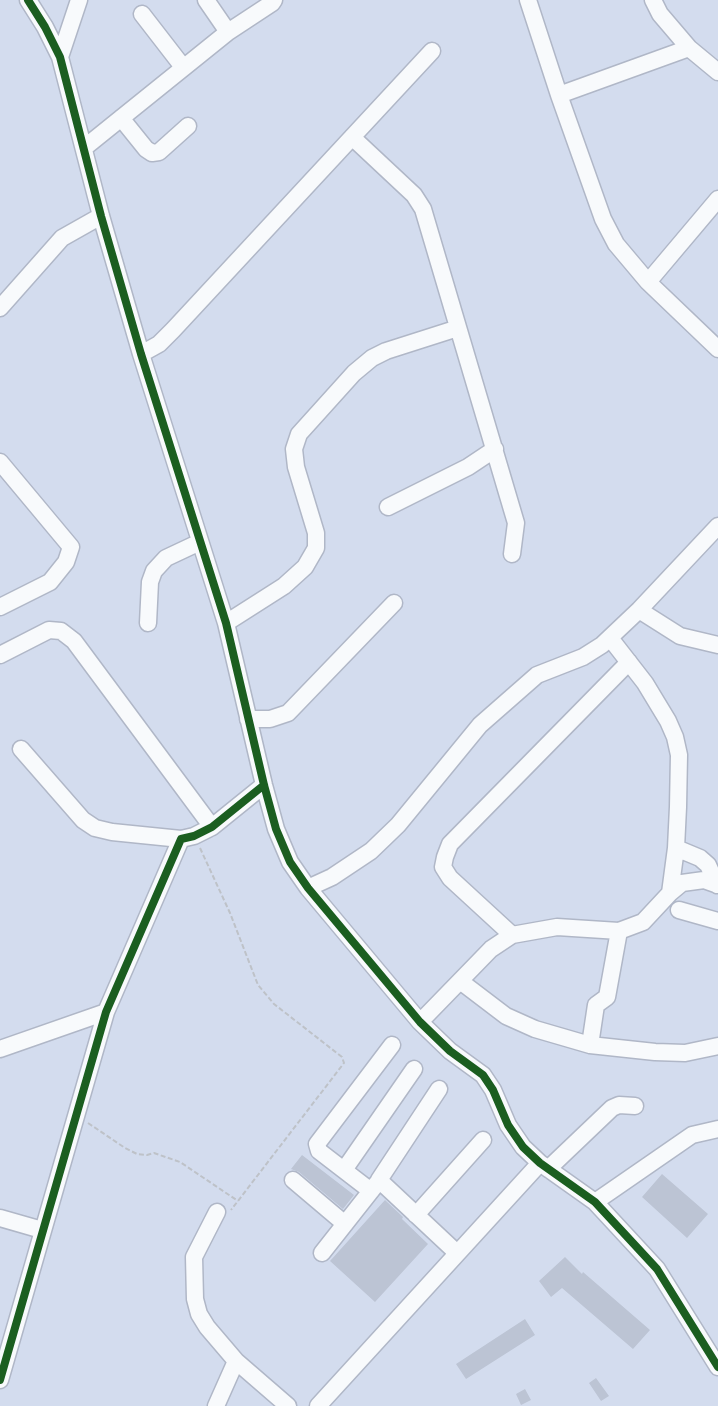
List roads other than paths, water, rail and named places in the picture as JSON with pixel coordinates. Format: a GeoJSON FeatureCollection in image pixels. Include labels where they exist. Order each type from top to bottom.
{"type":"FeatureCollection","features":[{"type":"Feature","properties":{"kind":"street"},"geometry":{"type":"LineString","coordinates":[[28,0],[60,56],[101,216],[226,623],[264,785],[276,829],[290,862],[308,888],[420,1022],[450,1051],[483,1074],[493,1090],[508,1124],[523,1147],[544,1166],[595,1202],[656,1269],[718,1367]]}},
{"type":"Feature","properties":{"kind":"street"},"geometry":{"type":"LineString","coordinates":[[60,56],[79,0]]}},
{"type":"Feature","properties":{"kind":"street"},"geometry":{"type":"LineString","coordinates":[[206,0],[228,32]]}},
{"type":"Feature","properties":{"kind":"street"},"geometry":{"type":"LineString","coordinates":[[84,148],[183,67],[228,32],[274,0]]}},
{"type":"Feature","properties":{"kind":"street"},"geometry":{"type":"LineString","coordinates":[[528,0],[603,219],[616,244],[648,282],[718,349]]}},
{"type":"Feature","properties":{"kind":"street"},"geometry":{"type":"LineString","coordinates":[[653,0],[660,14],[689,48],[718,72]]}},
{"type":"Feature","properties":{"kind":"street"},"geometry":{"type":"LineString","coordinates":[[142,14],[183,67]]}},
{"type":"Feature","properties":{"kind":"street"},"geometry":{"type":"LineString","coordinates":[[559,95],[689,48]]}},
{"type":"Feature","properties":{"kind":"street"},"geometry":{"type":"LineString","coordinates":[[142,354],[159,344],[173,330],[432,51]]}},
{"type":"Feature","properties":{"kind":"street"},"geometry":{"type":"LineString","coordinates":[[121,118],[146,149],[152,153],[159,152],[188,126]]}},
{"type":"Feature","properties":{"kind":"street"},"geometry":{"type":"LineString","coordinates":[[352,137],[414,195],[423,209],[516,523],[512,554]]}},
{"type":"Feature","properties":{"kind":"street"},"geometry":{"type":"LineString","coordinates":[[648,282],[718,199]]}},
{"type":"Feature","properties":{"kind":"street"},"geometry":{"type":"LineString","coordinates":[[0,308],[62,238],[101,216]]}},
{"type":"Feature","properties":{"kind":"street"},"geometry":{"type":"LineString","coordinates":[[226,623],[284,586],[305,567],[316,548],[316,533],[296,467],[294,449],[299,434],[354,373],[372,358],[386,351],[458,328]]}},
{"type":"Feature","properties":{"kind":"street"},"geometry":{"type":"LineString","coordinates":[[388,506],[468,467],[495,449]]}},
{"type":"Feature","properties":{"kind":"street"},"geometry":{"type":"LineString","coordinates":[[0,462],[71,547],[66,562],[50,582],[0,607]]}},
{"type":"Feature","properties":{"kind":"street"},"geometry":{"type":"LineString","coordinates":[[308,888],[332,877],[371,851],[398,825],[480,725],[536,675],[583,657],[602,645],[718,526]]}},
{"type":"Feature","properties":{"kind":"street"},"geometry":{"type":"LineString","coordinates":[[148,623],[150,582],[154,571],[166,558],[200,542]]}},
{"type":"Feature","properties":{"kind":"street"},"geometry":{"type":"LineString","coordinates":[[248,719],[270,719],[288,712],[394,603]]}},
{"type":"Feature","properties":{"kind":"street"},"geometry":{"type":"LineString","coordinates":[[638,610],[680,636],[718,645]]}},
{"type":"Feature","properties":{"kind":"street"},"geometry":{"type":"LineString","coordinates":[[0,655],[49,630],[61,631],[74,641],[212,826]]}},
{"type":"Feature","properties":{"kind":"street"},"geometry":{"type":"LineString","coordinates":[[610,638],[646,683],[675,737],[679,755],[676,848],[670,893]]}},
{"type":"Feature","properties":{"kind":"street"},"geometry":{"type":"LineString","coordinates":[[512,934],[450,878],[443,868],[450,844],[629,662]]}},
{"type":"Feature","properties":{"kind":"street"},"geometry":{"type":"LineString","coordinates":[[21,749],[83,820],[96,828],[112,832],[187,837],[212,826],[264,785]]}},
{"type":"Feature","properties":{"kind":"street"},"geometry":{"type":"LineString","coordinates":[[0,1380],[8,1321],[42,1230],[106,1012],[187,837]]}},
{"type":"Feature","properties":{"kind":"street"},"geometry":{"type":"LineString","coordinates":[[676,848],[700,858],[708,865],[718,885]]}},
{"type":"Feature","properties":{"kind":"street"},"geometry":{"type":"LineString","coordinates":[[420,1022],[491,949],[512,934],[557,927],[619,931],[643,922],[682,883],[704,880],[718,885]]}},
{"type":"Feature","properties":{"kind":"street"},"geometry":{"type":"LineString","coordinates":[[679,910],[718,921]]}},
{"type":"Feature","properties":{"kind":"street"},"geometry":{"type":"LineString","coordinates":[[590,1045],[596,1005],[607,997],[619,931]]}},
{"type":"Feature","properties":{"kind":"street"},"geometry":{"type":"LineString","coordinates":[[460,981],[506,1016],[535,1029],[590,1045],[654,1052],[686,1053],[718,1046]]}},
{"type":"Feature","properties":{"kind":"street"},"geometry":{"type":"LineString","coordinates":[[0,1049],[106,1012]]}},
{"type":"Feature","properties":{"kind":"street"},"geometry":{"type":"LineString","coordinates":[[392,1044],[318,1144],[320,1151],[344,1170],[375,1185],[416,1215],[457,1253]]}},
{"type":"Feature","properties":{"kind":"street"},"geometry":{"type":"LineString","coordinates":[[344,1170],[414,1069]]}},
{"type":"Feature","properties":{"kind":"street"},"geometry":{"type":"LineString","coordinates":[[322,1253],[375,1185],[438,1089]]}},
{"type":"Feature","properties":{"kind":"street"},"geometry":{"type":"LineString","coordinates":[[318,1406],[457,1253],[544,1166],[612,1108],[620,1105],[635,1106]]}},
{"type":"Feature","properties":{"kind":"street"},"geometry":{"type":"LineString","coordinates":[[595,1202],[692,1135],[718,1129]]}},
{"type":"Feature","properties":{"kind":"street"},"geometry":{"type":"LineString","coordinates":[[416,1215],[483,1140]]}},
{"type":"Feature","properties":{"kind":"street"},"geometry":{"type":"LineString","coordinates":[[293,1180],[345,1224]]}},
{"type":"Feature","properties":{"kind":"street"},"geometry":{"type":"LineString","coordinates":[[223,1213],[194,1256],[195,1300],[207,1327],[236,1361],[288,1406]]}},
{"type":"Feature","properties":{"kind":"street"},"geometry":{"type":"LineString","coordinates":[[0,1218],[42,1230]]}},
{"type":"Feature","properties":{"kind":"street"},"geometry":{"type":"LineString","coordinates":[[216,1406],[236,1361]]}}]}
